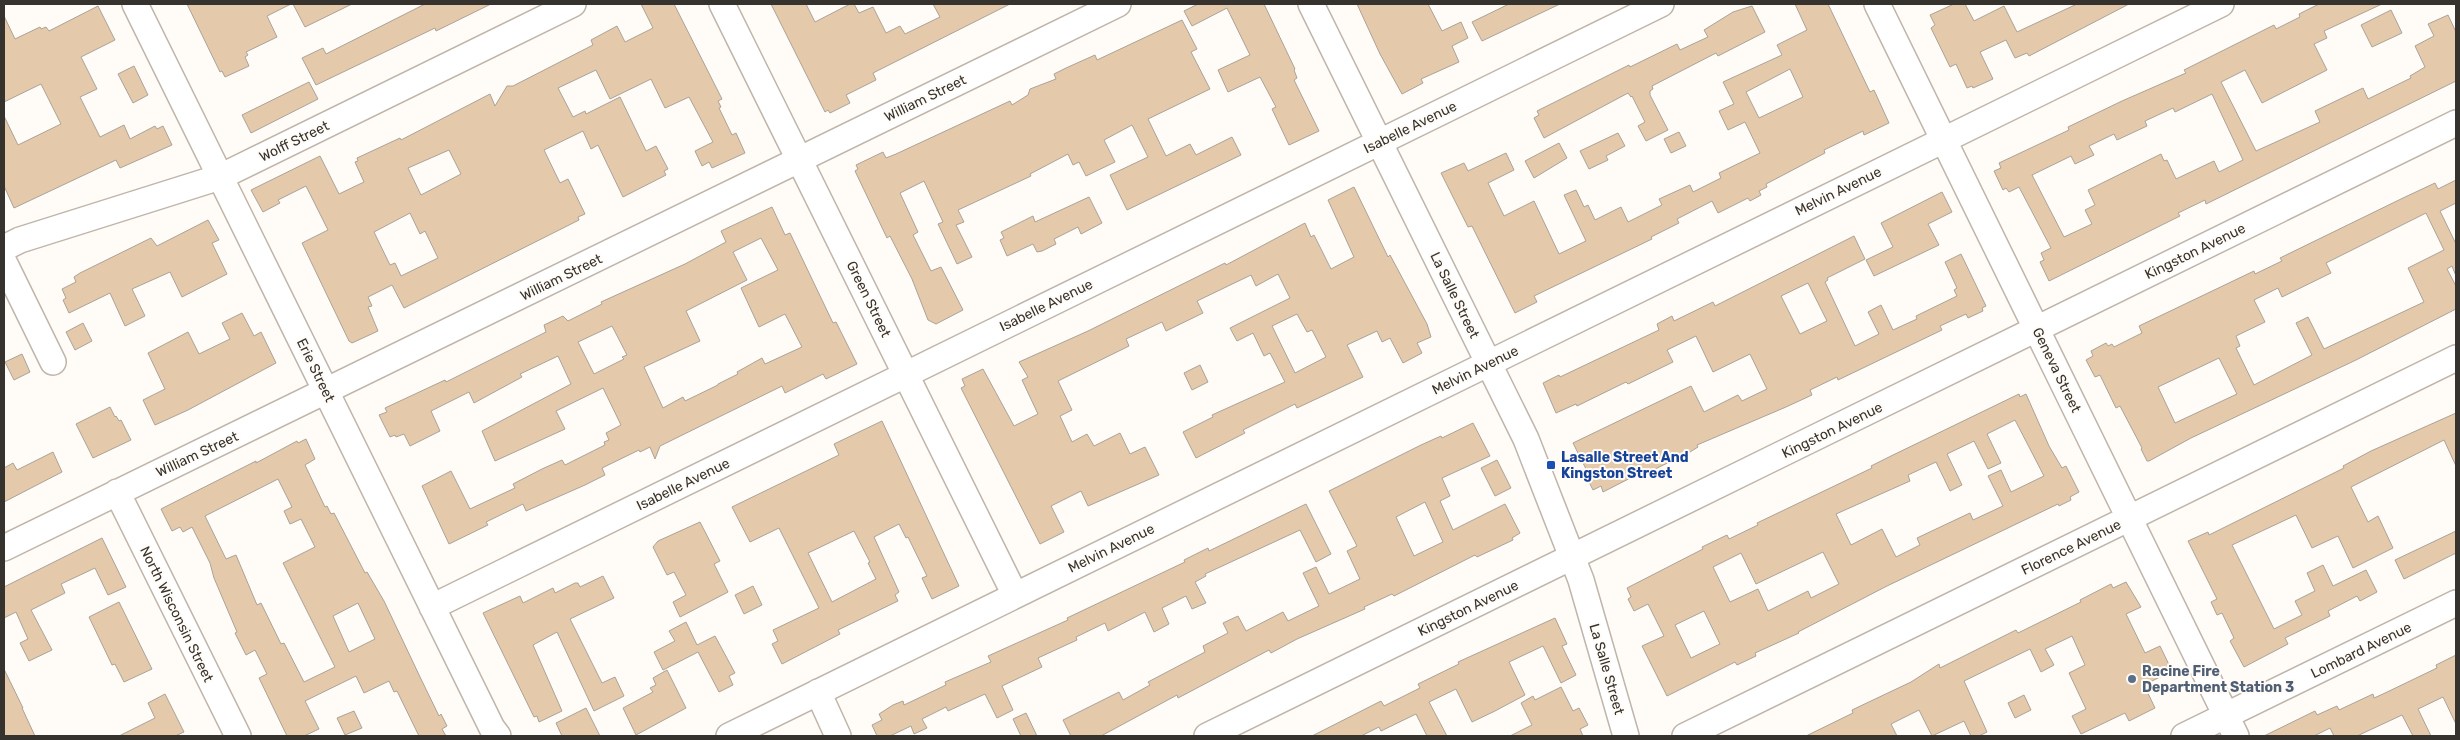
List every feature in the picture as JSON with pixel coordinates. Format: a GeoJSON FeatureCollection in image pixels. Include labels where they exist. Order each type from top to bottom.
{"type":"FeatureCollection","features":[{"type":"Feature","properties":{"kind":"street","name":"Erie Street"},"geometry":{"type":"LineString","coordinates":[[135,4],[492,728],[498,736]]}},
{"type":"Feature","properties":{"kind":"street","name":"Wolff Street"},"geometry":{"type":"LineString","coordinates":[[4,248],[20,240],[220,177],[573,4]]}},
{"type":"Feature","properties":{"kind":"street","name":"Green Street"},"geometry":{"type":"LineString","coordinates":[[722,4],[1015,595]]}},
{"type":"Feature","properties":{"kind":"street","name":"William Street"},"geometry":{"type":"LineString","coordinates":[[4,548],[1118,4]]}},
{"type":"Feature","properties":{"kind":"street","name":"La Salle Street"},"geometry":{"type":"LineString","coordinates":[[1311,4],[1526,439],[1573,556],[1626,736]]}},
{"type":"Feature","properties":{"kind":"street","name":"Isabelle Avenue"},"geometry":{"type":"LineString","coordinates":[[432,607],[1660,4]]}},
{"type":"Feature","properties":{"kind":"street","name":"Geneva Street"},"geometry":{"type":"LineString","coordinates":[[1877,4],[2231,726]]}},
{"type":"Feature","properties":{"kind":"street","name":"Melvin Avenue"},"geometry":{"type":"LineString","coordinates":[[729,736],[2221,4]]}},
{"type":"Feature","properties":{"kind":"street","name":"Kingston Avenue"},"geometry":{"type":"LineString","coordinates":[[1207,736],[2456,123]]}},
{"type":"Feature","properties":{"kind":"street"},"geometry":{"type":"LineString","coordinates":[[4,262],[53,362]]}},
{"type":"Feature","properties":{"kind":"street","name":"Florence Avenue"},"geometry":{"type":"LineString","coordinates":[[1686,736],[2456,358]]}},
{"type":"Feature","properties":{"kind":"street","name":"North Wisconsin Street"},"geometry":{"type":"LineString","coordinates":[[117,492],[238,736]]}},
{"type":"Feature","properties":{"kind":"street","name":"Lombard Avenue"},"geometry":{"type":"LineString","coordinates":[[2184,736],[2231,726],[2456,603]]}},
{"type":"Feature","properties":{"kind":"street"},"geometry":{"type":"LineString","coordinates":[[818,692],[838,736]]}},
{"type":"Feature","properties":{"kind":"building"},"geometry":{"type":"Polygon","coordinates":[[[187,4],[291,4],[267,16],[277,37],[246,52],[248,55],[245,57],[249,66],[225,77],[222,71],[220,72],[187,4]]]}},
{"type":"Feature","properties":{"kind":"building"},"geometry":{"type":"Polygon","coordinates":[[[293,4],[352,4],[305,27],[293,4]]]}},
{"type":"Feature","properties":{"kind":"building"},"geometry":{"type":"Polygon","coordinates":[[[425,4],[491,4],[436,31],[435,28],[316,85],[302,58],[323,48],[326,54],[425,4]]]}},
{"type":"Feature","properties":{"kind":"building"},"geometry":{"type":"Polygon","coordinates":[[[641,4],[674,4],[722,99],[718,101],[721,107],[719,108],[732,135],[736,133],[745,153],[712,168],[709,162],[702,166],[695,151],[713,142],[689,97],[665,108],[651,79],[610,99],[596,70],[558,88],[573,117],[585,111],[586,114],[620,97],[646,151],[656,146],[668,169],[664,171],[666,175],[623,197],[598,145],[591,149],[583,131],[544,150],[560,183],[568,179],[585,214],[578,217],[579,220],[404,308],[392,285],[368,297],[372,306],[368,307],[378,331],[352,343],[349,341],[302,243],[328,230],[306,186],[278,200],[280,203],[263,212],[251,190],[320,156],[339,194],[364,182],[355,162],[358,161],[357,158],[400,138],[401,140],[490,94],[495,106],[507,86],[513,86],[593,45],[591,40],[617,26],[625,42],[653,28],[641,4]],[[449,150],[408,168],[421,195],[461,174],[449,150]],[[410,213],[374,232],[390,265],[395,263],[401,276],[438,258],[425,231],[420,234],[410,213]]]}},
{"type":"Feature","properties":{"kind":"building"},"geometry":{"type":"Polygon","coordinates":[[[771,4],[806,4],[815,22],[850,4],[854,4],[859,13],[873,7],[886,33],[900,26],[905,34],[940,17],[933,4],[1010,4],[873,73],[876,80],[846,95],[850,103],[830,113],[828,110],[825,112],[771,4]]]}},
{"type":"Feature","properties":{"kind":"building"},"geometry":{"type":"Polygon","coordinates":[[[1198,4],[1264,4],[1295,69],[1297,78],[1294,80],[1319,131],[1289,145],[1272,109],[1276,107],[1260,77],[1228,92],[1218,70],[1250,55],[1227,8],[1192,26],[1184,11],[1198,4]]]}},
{"type":"Feature","properties":{"kind":"building"},"geometry":{"type":"Polygon","coordinates":[[[1357,4],[1428,4],[1442,31],[1461,22],[1468,38],[1452,46],[1459,62],[1421,79],[1423,83],[1402,94],[1380,54],[1357,4]]]}},
{"type":"Feature","properties":{"kind":"building"},"geometry":{"type":"Polygon","coordinates":[[[1509,4],[1560,4],[1482,41],[1472,22],[1509,4]]]}},
{"type":"Feature","properties":{"kind":"building"},"geometry":{"type":"Polygon","coordinates":[[[1795,4],[1828,4],[1870,92],[1874,90],[1889,123],[1864,135],[1863,131],[1824,150],[1825,153],[1766,184],[1767,187],[1759,191],[1761,195],[1750,201],[1748,198],[1718,213],[1712,201],[1677,219],[1679,223],[1651,237],[1652,239],[1534,296],[1537,302],[1515,313],[1472,226],[1468,227],[1441,173],[1464,163],[1468,171],[1506,153],[1514,170],[1488,183],[1504,216],[1534,201],[1559,254],[1586,241],[1564,195],[1576,190],[1584,207],[1588,205],[1595,220],[1621,207],[1628,222],[1662,205],[1659,199],[1690,185],[1693,192],[1721,178],[1719,173],[1760,153],[1745,122],[1728,130],[1719,111],[1734,104],[1723,82],[1782,55],[1777,45],[1807,30],[1795,4]],[[1790,69],[1746,92],[1759,118],[1803,97],[1790,69]]]}},
{"type":"Feature","properties":{"kind":"building"},"geometry":{"type":"Polygon","coordinates":[[[1954,4],[1965,4],[1974,21],[2004,6],[2017,32],[2077,4],[2129,4],[2029,56],[2027,53],[2015,58],[2006,40],[1980,52],[1993,79],[1973,88],[1972,86],[1967,88],[1956,64],[1950,67],[1931,28],[1935,25],[1930,15],[1954,4]]]}},
{"type":"Feature","properties":{"kind":"building"},"geometry":{"type":"Polygon","coordinates":[[[2319,4],[2382,4],[2324,31],[2327,38],[2314,44],[2327,70],[2262,103],[2245,70],[2221,82],[2256,151],[2320,122],[2315,111],[2363,88],[2368,99],[2411,78],[2410,76],[2425,67],[2415,46],[2434,36],[2428,24],[2448,15],[2456,32],[2456,81],[2206,204],[2205,200],[2178,213],[2180,216],[2049,281],[2040,262],[2044,260],[2041,253],[2051,248],[2019,187],[2009,192],[2006,188],[2003,190],[1994,171],[2001,168],[1999,163],[2069,130],[2068,127],[2122,101],[2186,73],[2184,70],[2274,25],[2276,29],[2300,17],[2299,14],[2319,4]],[[2212,94],[2175,112],[2173,108],[2145,121],[2147,126],[2117,140],[2114,134],[2089,146],[2094,155],[2075,164],[2071,156],[2032,175],[2064,237],[2092,224],[2085,210],[2095,205],[2088,190],[2161,154],[2164,161],[2167,160],[2176,179],[2214,161],[2219,172],[2243,160],[2212,94]]]}},
{"type":"Feature","properties":{"kind":"building"},"geometry":{"type":"Polygon","coordinates":[[[98,6],[115,40],[81,57],[97,89],[80,97],[100,137],[124,125],[130,139],[155,126],[157,129],[163,126],[172,145],[120,168],[116,160],[14,208],[4,186],[4,116],[18,145],[61,124],[41,84],[4,102],[4,16],[15,39],[40,27],[41,29],[46,27],[49,31],[98,6]]]}},
{"type":"Feature","properties":{"kind":"building"},"geometry":{"type":"Polygon","coordinates":[[[1752,6],[1765,32],[1718,56],[1716,53],[1652,86],[1653,89],[1650,91],[1650,95],[1668,130],[1646,141],[1638,126],[1645,122],[1632,96],[1628,93],[1544,138],[1534,118],[1539,115],[1537,111],[1629,65],[1630,67],[1677,44],[1680,50],[1708,37],[1704,30],[1733,12],[1752,6]]]}},
{"type":"Feature","properties":{"kind":"building"},"geometry":{"type":"Polygon","coordinates":[[[2391,10],[2402,33],[2372,47],[2361,25],[2391,10]]]}},
{"type":"Feature","properties":{"kind":"building"},"geometry":{"type":"Polygon","coordinates":[[[1182,20],[1197,49],[1191,52],[1210,89],[1148,119],[1166,156],[1190,144],[1196,155],[1232,137],[1241,155],[1127,210],[1110,175],[1148,157],[1132,125],[1104,140],[1115,162],[1086,176],[1079,162],[1073,165],[1068,154],[1030,174],[1031,176],[958,210],[964,222],[956,225],[972,257],[957,264],[938,224],[943,222],[924,181],[900,193],[918,232],[913,235],[931,271],[941,267],[963,310],[936,324],[928,320],[912,279],[890,236],[887,238],[855,171],[858,169],[856,165],[883,152],[886,158],[896,154],[1010,101],[1012,105],[1028,95],[1030,89],[1056,79],[1054,74],[1066,68],[1095,55],[1097,60],[1182,20]]]}},
{"type":"Feature","properties":{"kind":"building"},"geometry":{"type":"Polygon","coordinates":[[[134,66],[148,95],[133,103],[118,74],[134,66]]]}},
{"type":"Feature","properties":{"kind":"building"},"geometry":{"type":"Polygon","coordinates":[[[309,82],[318,99],[251,133],[242,115],[309,82]]]}},
{"type":"Feature","properties":{"kind":"building"},"geometry":{"type":"Polygon","coordinates":[[[1679,132],[1686,146],[1671,153],[1664,139],[1679,132]]]}},
{"type":"Feature","properties":{"kind":"building"},"geometry":{"type":"Polygon","coordinates":[[[1618,133],[1625,146],[1606,156],[1608,160],[1589,169],[1580,151],[1618,133]]]}},
{"type":"Feature","properties":{"kind":"building"},"geometry":{"type":"Polygon","coordinates":[[[1559,143],[1567,158],[1534,178],[1525,161],[1559,143]]]}},
{"type":"Feature","properties":{"kind":"building"},"geometry":{"type":"Polygon","coordinates":[[[2456,180],[2456,203],[2440,211],[2456,244],[2456,276],[2452,266],[2447,269],[2456,286],[2456,309],[2356,360],[2191,438],[2147,461],[2120,406],[2116,408],[2100,375],[2095,377],[2086,360],[2093,356],[2091,351],[2106,343],[2108,346],[2112,344],[2114,347],[2142,333],[2139,326],[2254,271],[2255,274],[2282,261],[2280,258],[2435,183],[2438,189],[2456,180]],[[2426,213],[2326,263],[2331,273],[2282,297],[2278,288],[2254,300],[2265,322],[2236,336],[2240,346],[2236,348],[2254,385],[2312,355],[2296,323],[2308,317],[2324,349],[2424,302],[2408,268],[2444,250],[2426,213]],[[2219,358],[2158,387],[2175,423],[2237,394],[2219,358]]]}},
{"type":"Feature","properties":{"kind":"building"},"geometry":{"type":"Polygon","coordinates":[[[1354,187],[1388,257],[1390,255],[1427,324],[1431,337],[1417,343],[1422,353],[1403,363],[1390,338],[1382,342],[1377,331],[1347,345],[1363,377],[1297,408],[1295,404],[1243,430],[1245,433],[1196,458],[1183,432],[1213,417],[1212,415],[1285,382],[1270,353],[1264,356],[1253,333],[1237,341],[1230,328],[1290,298],[1278,274],[1256,286],[1251,275],[1197,301],[1203,313],[1166,331],[1162,322],[1126,339],[1129,346],[1058,381],[1072,410],[1060,416],[1072,442],[1087,434],[1094,446],[1120,433],[1130,454],[1145,447],[1159,475],[1088,506],[1081,491],[1051,506],[1064,532],[1040,544],[961,388],[965,386],[962,379],[983,369],[1014,426],[1038,414],[1022,380],[1028,377],[1019,362],[1088,331],[1225,263],[1226,265],[1305,223],[1311,237],[1314,235],[1331,269],[1354,257],[1328,200],[1354,187]],[[1297,314],[1272,326],[1295,373],[1326,357],[1312,330],[1307,332],[1297,314]]]}},
{"type":"Feature","properties":{"kind":"building"},"geometry":{"type":"Polygon","coordinates":[[[1942,192],[1952,212],[1928,224],[1939,245],[1874,276],[1866,260],[1893,247],[1881,223],[1942,192]]]}},
{"type":"Feature","properties":{"kind":"building"},"geometry":{"type":"Polygon","coordinates":[[[1089,197],[1102,223],[1081,234],[1078,227],[1054,239],[1056,244],[1042,251],[1037,252],[1033,244],[1007,256],[1000,240],[1004,238],[1001,232],[1033,216],[1035,222],[1089,197]]]}},
{"type":"Feature","properties":{"kind":"building"},"geometry":{"type":"Polygon","coordinates":[[[772,207],[785,235],[790,233],[833,323],[836,322],[857,364],[826,379],[823,374],[785,393],[782,386],[660,446],[655,459],[650,447],[640,452],[639,450],[602,468],[605,475],[585,485],[526,511],[523,504],[486,522],[488,525],[449,544],[422,486],[451,471],[470,509],[515,488],[513,484],[542,469],[562,460],[565,465],[605,445],[604,442],[609,440],[606,433],[621,425],[603,388],[556,411],[565,429],[495,461],[482,431],[571,384],[558,356],[520,374],[522,377],[474,403],[469,392],[431,411],[440,431],[410,446],[404,434],[390,437],[379,415],[387,412],[385,408],[445,380],[446,382],[546,332],[544,325],[563,316],[568,321],[602,304],[601,302],[685,264],[726,242],[721,231],[772,207]],[[761,238],[733,252],[747,280],[686,311],[700,341],[644,367],[663,408],[683,397],[685,401],[718,385],[762,358],[765,364],[802,347],[785,314],[759,327],[741,288],[778,270],[761,238]],[[612,326],[578,342],[594,374],[624,359],[622,357],[627,355],[612,326]]]}},
{"type":"Feature","properties":{"kind":"building"},"geometry":{"type":"Polygon","coordinates":[[[208,220],[219,240],[212,243],[227,274],[182,297],[170,272],[132,289],[145,316],[125,326],[110,293],[69,313],[63,300],[66,298],[62,289],[76,282],[74,277],[151,238],[157,246],[208,220]]]}},
{"type":"Feature","properties":{"kind":"building"},"geometry":{"type":"Polygon","coordinates":[[[1854,236],[1865,259],[1827,278],[1828,280],[1825,282],[1855,346],[1879,334],[1868,312],[1881,305],[1893,330],[1917,319],[1916,316],[1957,296],[1954,290],[1957,288],[1945,262],[1961,254],[1986,306],[1982,308],[1983,311],[1968,318],[1966,314],[1940,326],[1942,330],[1838,380],[1837,377],[1810,390],[1812,395],[1697,445],[1698,447],[1690,452],[1647,473],[1646,470],[1603,492],[1601,486],[1593,490],[1584,472],[1587,471],[1573,443],[1691,386],[1704,412],[1738,395],[1742,401],[1767,389],[1750,354],[1713,372],[1696,336],[1667,350],[1673,362],[1628,384],[1626,382],[1577,406],[1576,404],[1556,413],[1543,383],[1559,375],[1560,377],[1659,330],[1657,324],[1672,316],[1674,321],[1713,302],[1715,306],[1854,236]],[[1808,283],[1781,296],[1800,334],[1827,321],[1808,283]]]}},
{"type":"Feature","properties":{"kind":"building"},"geometry":{"type":"Polygon","coordinates":[[[242,313],[254,336],[261,332],[276,363],[188,410],[155,425],[143,400],[165,389],[148,353],[188,332],[199,354],[230,339],[222,323],[242,313]]]}},
{"type":"Feature","properties":{"kind":"building"},"geometry":{"type":"Polygon","coordinates":[[[83,323],[92,341],[75,350],[66,332],[83,323]]]}},
{"type":"Feature","properties":{"kind":"building"},"geometry":{"type":"Polygon","coordinates":[[[22,354],[30,372],[14,380],[5,362],[22,354]]]}},
{"type":"Feature","properties":{"kind":"building"},"geometry":{"type":"Polygon","coordinates":[[[1200,365],[1208,382],[1192,390],[1184,373],[1200,365]]]}},
{"type":"Feature","properties":{"kind":"building"},"geometry":{"type":"Polygon","coordinates":[[[2019,394],[2020,397],[2026,394],[2049,446],[2062,468],[2066,466],[2079,492],[2070,497],[2071,500],[2059,506],[2058,504],[1887,586],[1799,633],[1755,653],[1756,656],[1737,665],[1735,662],[1667,696],[1642,646],[1664,636],[1648,604],[1634,611],[1628,599],[1631,597],[1627,588],[1703,549],[1702,547],[1727,535],[1729,539],[1758,525],[1757,523],[1872,468],[1871,466],[2019,394]],[[2015,420],[1987,434],[2001,463],[1988,469],[1974,441],[1947,454],[1962,485],[1950,491],[1936,462],[1908,475],[1910,481],[1836,514],[1851,545],[1882,529],[1896,557],[1920,545],[1917,538],[1970,513],[1973,520],[2003,506],[1988,476],[2001,470],[2011,492],[2044,476],[2015,420]],[[1823,552],[1756,584],[1741,553],[1713,567],[1730,602],[1758,589],[1768,611],[1808,591],[1811,598],[1839,584],[1823,552]],[[1704,611],[1675,625],[1691,658],[1720,644],[1704,611]]]}},
{"type":"Feature","properties":{"kind":"building"},"geometry":{"type":"Polygon","coordinates":[[[110,407],[115,417],[119,421],[121,420],[131,440],[93,458],[76,424],[110,407]]]}},
{"type":"Feature","properties":{"kind":"building"},"geometry":{"type":"Polygon","coordinates":[[[2456,413],[2456,466],[2444,440],[2351,487],[2368,522],[2378,516],[2393,548],[2353,568],[2338,536],[2312,548],[2296,515],[2232,545],[2274,629],[2302,615],[2295,601],[2315,591],[2307,573],[2323,565],[2333,586],[2366,570],[2377,592],[2360,601],[2357,596],[2328,611],[2330,616],[2285,638],[2288,644],[2244,667],[2230,641],[2234,638],[2222,613],[2217,615],[2211,602],[2217,599],[2188,541],[2208,532],[2209,535],[2344,468],[2343,466],[2371,451],[2456,413]]]}},
{"type":"Feature","properties":{"kind":"building"},"geometry":{"type":"Polygon","coordinates":[[[882,421],[959,586],[932,599],[922,578],[927,576],[908,537],[906,538],[899,524],[874,537],[899,592],[895,595],[898,601],[838,630],[840,634],[782,664],[772,644],[778,641],[773,630],[819,608],[779,528],[750,542],[732,507],[839,455],[834,444],[882,421]],[[854,531],[808,553],[832,602],[876,579],[868,563],[870,562],[854,531]]]}},
{"type":"Feature","properties":{"kind":"building"},"geometry":{"type":"Polygon","coordinates":[[[1473,423],[1490,456],[1442,478],[1450,496],[1440,501],[1453,530],[1505,504],[1520,533],[1512,538],[1513,540],[1477,557],[1475,555],[1394,596],[1392,594],[1364,607],[1365,609],[1297,639],[1271,653],[1269,650],[1178,698],[1177,695],[1101,736],[1071,736],[1063,720],[1119,692],[1123,700],[1150,685],[1148,682],[1205,652],[1203,646],[1228,633],[1223,623],[1238,616],[1246,631],[1283,612],[1288,621],[1319,606],[1303,573],[1316,567],[1329,594],[1360,579],[1347,551],[1357,546],[1329,491],[1421,445],[1441,436],[1442,438],[1473,423]],[[1425,502],[1396,517],[1414,556],[1443,542],[1425,502]]]}},
{"type":"Feature","properties":{"kind":"building"},"geometry":{"type":"Polygon","coordinates":[[[306,439],[315,459],[305,465],[325,507],[327,506],[331,514],[334,513],[365,573],[367,572],[384,601],[439,716],[441,714],[447,726],[442,729],[446,736],[419,736],[397,691],[394,692],[389,681],[364,693],[356,676],[305,701],[319,729],[304,736],[287,736],[259,678],[267,674],[255,650],[246,655],[235,633],[237,632],[214,578],[210,563],[192,527],[183,532],[180,527],[172,531],[161,509],[297,441],[298,443],[306,439]],[[278,479],[205,516],[226,559],[236,555],[257,605],[261,603],[281,644],[284,643],[304,682],[335,667],[283,563],[315,547],[301,519],[290,524],[284,511],[292,507],[278,479]],[[358,603],[333,616],[349,652],[375,639],[358,603]]]}},
{"type":"Feature","properties":{"kind":"building"},"geometry":{"type":"Polygon","coordinates":[[[53,452],[62,472],[4,502],[4,468],[13,463],[17,470],[53,452]]]}},
{"type":"Feature","properties":{"kind":"building"},"geometry":{"type":"Polygon","coordinates":[[[1497,460],[1511,488],[1495,496],[1481,468],[1497,460]]]}},
{"type":"Feature","properties":{"kind":"building"},"geometry":{"type":"Polygon","coordinates":[[[1306,504],[1331,554],[1316,562],[1300,530],[1205,574],[1206,576],[1195,582],[1206,603],[1192,609],[1186,596],[1162,608],[1169,624],[1154,632],[1145,612],[1108,631],[1105,623],[1076,637],[1077,640],[1038,658],[1042,667],[1002,686],[1013,710],[997,718],[985,694],[948,711],[946,707],[922,719],[927,728],[914,734],[911,726],[890,736],[877,736],[872,725],[882,720],[879,714],[893,705],[903,701],[904,705],[946,685],[945,682],[991,662],[988,656],[1068,620],[1067,618],[1185,562],[1184,560],[1208,548],[1209,551],[1306,504]]]}},
{"type":"Feature","properties":{"kind":"building"},"geometry":{"type":"Polygon","coordinates":[[[700,522],[720,561],[714,564],[728,592],[680,617],[673,602],[686,595],[674,572],[667,575],[653,547],[658,541],[700,522]]]}},
{"type":"Feature","properties":{"kind":"building"},"geometry":{"type":"Polygon","coordinates":[[[2456,531],[2456,553],[2404,579],[2395,560],[2456,531]]]}},
{"type":"Feature","properties":{"kind":"building"},"geometry":{"type":"Polygon","coordinates":[[[102,538],[126,587],[108,595],[95,568],[61,584],[65,593],[31,610],[52,650],[29,661],[20,643],[28,639],[16,612],[4,618],[4,587],[102,538]]]}},
{"type":"Feature","properties":{"kind":"building"},"geometry":{"type":"Polygon","coordinates":[[[603,576],[614,598],[570,619],[602,683],[615,677],[624,696],[594,711],[557,632],[533,645],[562,711],[539,722],[537,716],[534,717],[483,613],[520,596],[523,603],[553,588],[555,593],[575,583],[578,583],[580,587],[603,576]]]}},
{"type":"Feature","properties":{"kind":"building"},"geometry":{"type":"Polygon","coordinates":[[[2126,582],[2141,607],[2126,614],[2145,653],[2160,646],[2172,671],[2144,685],[2155,708],[2129,721],[2125,713],[2081,734],[2072,716],[2086,709],[2069,673],[2085,665],[2072,636],[2045,649],[2054,665],[2041,672],[2030,649],[1964,681],[1987,732],[1979,736],[1971,736],[1964,721],[1932,736],[1919,710],[1891,724],[1897,736],[1806,736],[1853,713],[1852,710],[1911,682],[1939,664],[1940,668],[2016,630],[2018,633],[2081,602],[2080,600],[2111,584],[2113,588],[2126,582]]]}},
{"type":"Feature","properties":{"kind":"building"},"geometry":{"type":"Polygon","coordinates":[[[753,586],[762,605],[744,614],[735,595],[753,586]]]}},
{"type":"Feature","properties":{"kind":"building"},"geometry":{"type":"Polygon","coordinates":[[[119,602],[152,669],[124,682],[115,664],[112,665],[89,617],[119,602]]]}},
{"type":"Feature","properties":{"kind":"building"},"geometry":{"type":"Polygon","coordinates":[[[1555,618],[1567,644],[1562,646],[1576,675],[1561,683],[1543,646],[1509,662],[1525,695],[1495,711],[1472,722],[1456,689],[1429,702],[1447,736],[1427,736],[1416,714],[1381,731],[1379,727],[1361,736],[1312,736],[1381,701],[1384,706],[1420,688],[1418,684],[1459,664],[1458,662],[1555,618]]]}},
{"type":"Feature","properties":{"kind":"building"},"geometry":{"type":"Polygon","coordinates":[[[686,622],[697,645],[715,636],[735,673],[729,676],[733,685],[719,692],[698,652],[663,670],[654,652],[675,641],[669,631],[686,622]]]}},
{"type":"Feature","properties":{"kind":"building"},"geometry":{"type":"Polygon","coordinates":[[[2456,655],[2456,724],[2443,697],[2418,709],[2431,736],[2413,736],[2402,715],[2357,736],[2334,736],[2330,728],[2314,736],[2264,736],[2315,711],[2317,715],[2337,706],[2339,710],[2373,694],[2374,698],[2437,668],[2436,665],[2456,655]]]}},
{"type":"Feature","properties":{"kind":"building"},"geometry":{"type":"Polygon","coordinates":[[[4,669],[23,708],[35,736],[4,736],[4,669]]]}},
{"type":"Feature","properties":{"kind":"building"},"geometry":{"type":"Polygon","coordinates":[[[667,670],[686,708],[636,735],[623,708],[653,692],[650,688],[656,685],[653,678],[667,670]]]}},
{"type":"Feature","properties":{"kind":"building"},"geometry":{"type":"Polygon","coordinates":[[[1561,687],[1573,711],[1579,708],[1588,725],[1580,729],[1583,736],[1510,736],[1532,725],[1521,703],[1533,696],[1535,700],[1561,687]]]}},
{"type":"Feature","properties":{"kind":"building"},"geometry":{"type":"Polygon","coordinates":[[[165,694],[184,732],[175,736],[119,736],[155,718],[148,703],[165,694]]]}},
{"type":"Feature","properties":{"kind":"building"},"geometry":{"type":"Polygon","coordinates":[[[2024,695],[2031,710],[2015,718],[2008,703],[2024,695]]]}},
{"type":"Feature","properties":{"kind":"building"},"geometry":{"type":"Polygon","coordinates":[[[586,708],[600,736],[562,736],[556,723],[586,708]]]}},
{"type":"Feature","properties":{"kind":"building"},"geometry":{"type":"Polygon","coordinates":[[[354,711],[362,728],[345,735],[337,718],[354,711]]]}},
{"type":"Feature","properties":{"kind":"building"},"geometry":{"type":"Polygon","coordinates":[[[1026,713],[1037,736],[1021,736],[1013,719],[1026,713]]]}},
{"type":"Feature","properties":{"kind":"place","name":"Lasalle Street And Kingston Street"},"geometry":{"type":"Point","coordinates":[1551,465]}},
{"type":"Feature","properties":{"kind":"place","name":"Racine Fire Department Station 3"},"geometry":{"type":"Point","coordinates":[2132,679]}}]}
